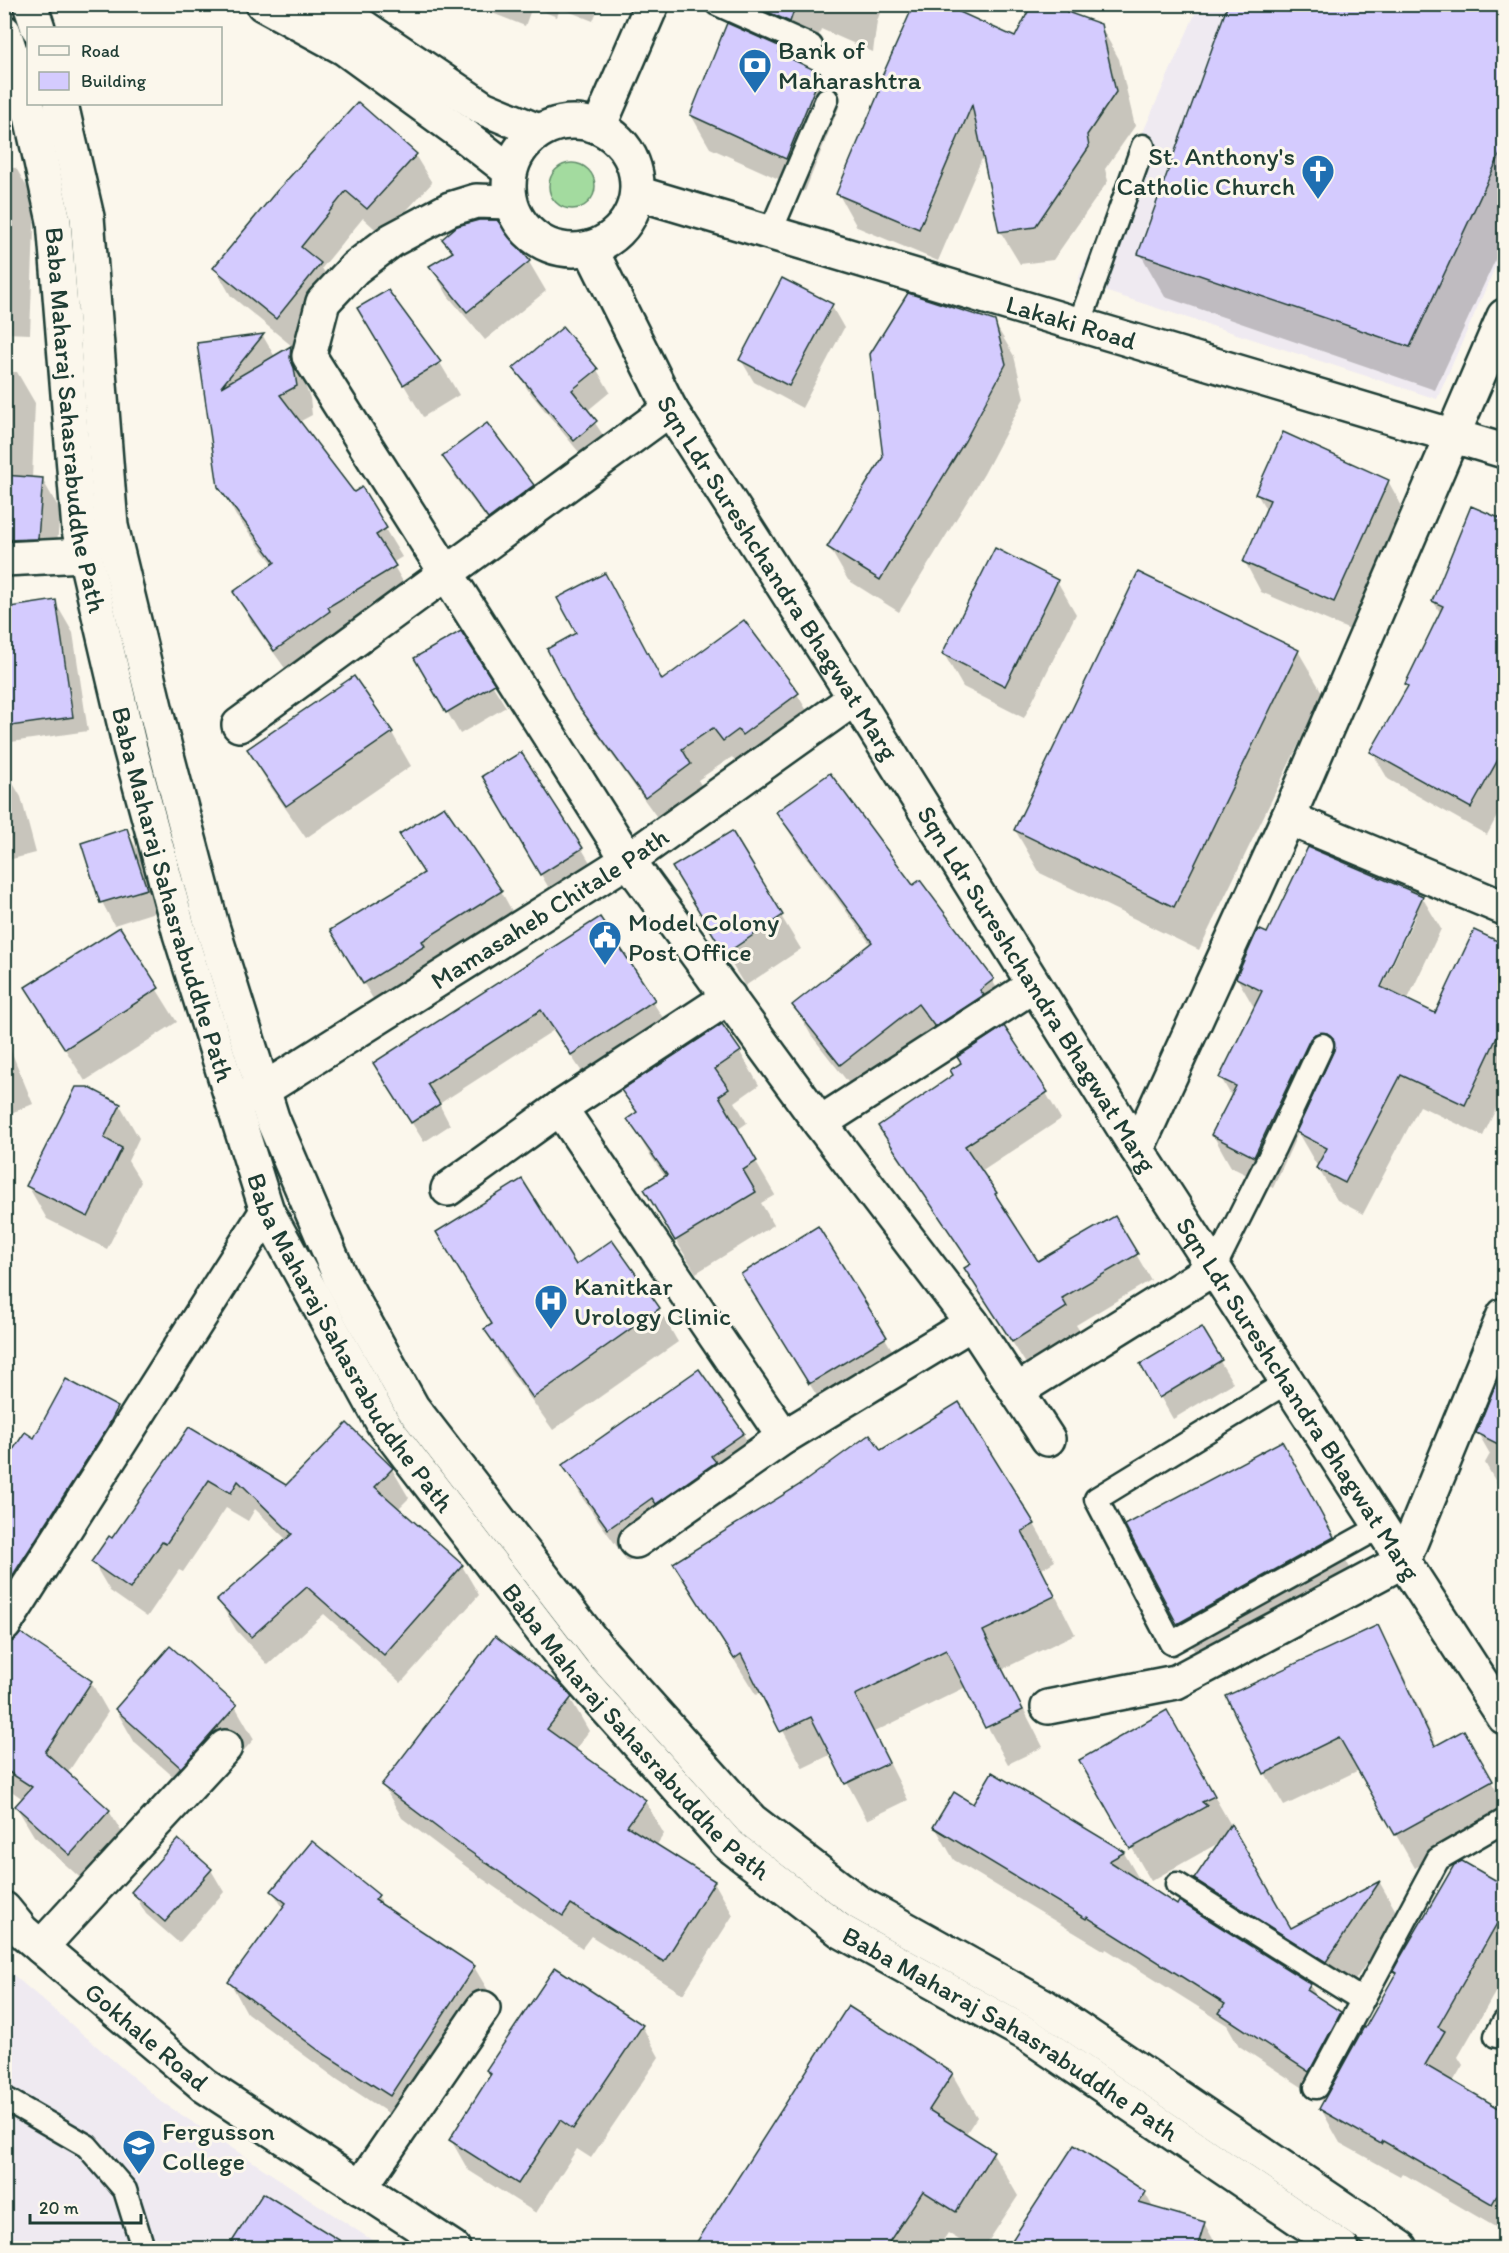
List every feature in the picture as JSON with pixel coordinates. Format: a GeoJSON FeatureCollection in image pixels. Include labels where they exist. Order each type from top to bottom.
{"type":"FeatureCollection","features":[{"type":"Feature","properties":{"kind":"street"},"geometry":{"type":"LineString","coordinates":[[30,4],[38,27]]}},
{"type":"Feature","properties":{"kind":"street"},"geometry":{"type":"LineString","coordinates":[[263,4],[344,48],[465,136],[510,187],[522,225],[541,241],[564,250],[590,248],[607,240],[622,228],[629,217],[637,193],[638,181],[632,159],[618,140],[599,127],[578,121],[547,126],[519,148],[510,187]]}},
{"type":"Feature","properties":{"kind":"street"},"geometry":{"type":"LineString","coordinates":[[322,4],[360,13],[483,108],[538,131]]}},
{"type":"Feature","properties":{"kind":"street"},"geometry":{"type":"LineString","coordinates":[[599,127],[652,4]]}},
{"type":"Feature","properties":{"kind":"street","name":"Baba Maharaj Sahasrabuddhe Path"},"geometry":{"type":"LineString","coordinates":[[4,32],[27,104]]}},
{"type":"Feature","properties":{"kind":"street","name":"Baba Maharaj Sahasrabuddhe Path"},"geometry":{"type":"LineString","coordinates":[[27,105],[54,221],[78,530],[130,748],[180,934],[267,1211],[384,1425],[574,1672],[728,1844],[841,1931],[1027,2034],[1342,2248]]}},
{"type":"Feature","properties":{"kind":"street","name":"Baba Maharaj Sahasrabuddhe Path"},"geometry":{"type":"LineString","coordinates":[[61,105],[87,217],[111,526],[163,740],[212,926],[272,1118],[340,1277],[412,1407],[600,1651],[751,1820],[859,1903],[1044,2006],[1401,2248]]}},
{"type":"Feature","properties":{"kind":"street"},"geometry":{"type":"LineString","coordinates":[[510,187],[450,209],[392,240],[355,268],[323,302],[309,356],[628,860],[820,1123],[972,1323],[1018,1389],[1048,1439]]}},
{"type":"Feature","properties":{"kind":"street","name":"Lakaki Road"},"geometry":{"type":"LineString","coordinates":[[637,193],[1504,452]]}},
{"type":"Feature","properties":{"kind":"street","name":"Sqn Ldr Sureshchandra Bhagwat Marg"},"geometry":{"type":"LineString","coordinates":[[590,248],[670,410],[855,698],[1137,1149],[1504,1717]]}},
{"type":"Feature","properties":{"kind":"street"},"geometry":{"type":"LineString","coordinates":[[1137,1149],[1288,818],[1504,316]]}},
{"type":"Feature","properties":{"kind":"street"},"geometry":{"type":"LineString","coordinates":[[239,725],[670,410]]}},
{"type":"Feature","properties":{"kind":"street"},"geometry":{"type":"LineString","coordinates":[[4,559],[84,555]]}},
{"type":"Feature","properties":{"kind":"street","name":"Mamasaheb Chitale Path"},"geometry":{"type":"LineString","coordinates":[[232,1102],[263,1090],[628,860],[855,698]]}},
{"type":"Feature","properties":{"kind":"street"},"geometry":{"type":"LineString","coordinates":[[1288,818],[1504,909]]}},
{"type":"Feature","properties":{"kind":"street"},"geometry":{"type":"LineString","coordinates":[[820,1123],[1034,985]]}},
{"type":"Feature","properties":{"kind":"street"},"geometry":{"type":"LineString","coordinates":[[448,1189],[560,1108],[729,997]]}},
{"type":"Feature","properties":{"kind":"street"},"geometry":{"type":"LineString","coordinates":[[560,1108],[784,1437]]}},
{"type":"Feature","properties":{"kind":"street"},"geometry":{"type":"LineString","coordinates":[[4,1625],[267,1211]]}},
{"type":"Feature","properties":{"kind":"street"},"geometry":{"type":"LineString","coordinates":[[1018,1389],[1214,1268]]}},
{"type":"Feature","properties":{"kind":"street"},"geometry":{"type":"LineString","coordinates":[[1047,1707],[1176,1682],[1403,1561],[1504,1315]]}},
{"type":"Feature","properties":{"kind":"street"},"geometry":{"type":"LineString","coordinates":[[636,1541],[784,1437],[972,1323]]}},
{"type":"Feature","properties":{"kind":"street"},"geometry":{"type":"LineString","coordinates":[[503,1579],[528,1557]]}},
{"type":"Feature","properties":{"kind":"street"},"geometry":{"type":"LineString","coordinates":[[42,1947],[225,1747]]}},
{"type":"Feature","properties":{"kind":"street","name":"Gokhale Road"},"geometry":{"type":"LineString","coordinates":[[4,1909],[22,1931],[205,2086],[453,2248]]}},
{"type":"Feature","properties":{"kind":"street"},"geometry":{"type":"LineString","coordinates":[[360,2188],[483,2008]]}},
{"type":"Feature","properties":{"kind":"lane"},"geometry":{"type":"LineString","coordinates":[[717,4],[811,46]]}},
{"type":"Feature","properties":{"kind":"lane"},"geometry":{"type":"LineString","coordinates":[[770,233],[827,99]]}},
{"type":"Feature","properties":{"kind":"lane"},"geometry":{"type":"LineString","coordinates":[[1079,325],[1143,146]]}},
{"type":"Feature","properties":{"kind":"lane"},"geometry":{"type":"LineString","coordinates":[[1214,1268],[1322,1045]]}},
{"type":"Feature","properties":{"kind":"lane"},"geometry":{"type":"LineString","coordinates":[[1287,1382],[1096,1499],[1171,1643],[1380,1527]]}},
{"type":"Feature","properties":{"kind":"lane"},"geometry":{"type":"LineString","coordinates":[[1316,2087],[1438,1859],[1504,1821]]}},
{"type":"Feature","properties":{"kind":"lane"},"geometry":{"type":"LineString","coordinates":[[1178,1884],[1362,2000]]}},
{"type":"Feature","properties":{"kind":"lane"},"geometry":{"type":"LineString","coordinates":[[4,2098],[87,2146],[125,2190],[143,2248]]}},
{"type":"Feature","properties":{"kind":"shaded area","name":"St. Anthony's Catholic Church"},"geometry":{"type":"Polygon","coordinates":[[[1199,5],[1504,5],[1504,247],[1437,399],[1077,282],[1199,5]]]}},
{"type":"Feature","properties":{"kind":"shaded area","name":"Fergusson College"},"geometry":{"type":"Polygon","coordinates":[[[4,1967],[162,2102],[384,2248],[5,2248],[4,1967]]]}},
{"type":"Feature","properties":{"kind":"green space"},"geometry":{"type":"Polygon","coordinates":[[[572,163],[588,170],[595,186],[588,202],[572,209],[556,202],[549,186],[556,170],[572,163]]]}},
{"type":"Feature","properties":{"kind":"building"},"geometry":{"type":"Polygon","coordinates":[[[751,4],[796,4],[790,22],[751,4]]]}},
{"type":"Feature","properties":{"kind":"building"},"geometry":{"type":"Polygon","coordinates":[[[914,4],[942,4],[1015,37],[1032,4],[1067,4],[1067,12],[1101,24],[1116,92],[1087,135],[1089,147],[1035,227],[999,232],[972,105],[919,229],[836,194],[879,92],[876,90],[914,4]]]}},
{"type":"Feature","properties":{"kind":"building","name":"St. Anthony's Catholic Church"},"geometry":{"type":"Polygon","coordinates":[[[1228,4],[1504,4],[1504,146],[1410,347],[1138,254],[1228,4]]]}},
{"type":"Feature","properties":{"kind":"building","name":"Bank of Maharashtra"},"geometry":{"type":"Polygon","coordinates":[[[727,23],[781,47],[779,53],[821,73],[786,159],[690,115],[727,23]]]}},
{"type":"Feature","properties":{"kind":"building"},"geometry":{"type":"Polygon","coordinates":[[[358,102],[417,154],[367,209],[346,191],[301,247],[321,263],[276,319],[213,268],[275,193],[358,102]]]}},
{"type":"Feature","properties":{"kind":"building"},"geometry":{"type":"Polygon","coordinates":[[[479,220],[497,220],[530,261],[467,312],[429,266],[453,252],[442,239],[457,226],[479,220]]]}},
{"type":"Feature","properties":{"kind":"building"},"geometry":{"type":"Polygon","coordinates":[[[782,278],[833,304],[789,386],[739,360],[782,278]]]}},
{"type":"Feature","properties":{"kind":"building"},"geometry":{"type":"Polygon","coordinates":[[[388,290],[441,362],[403,385],[357,308],[388,290]]]}},
{"type":"Feature","properties":{"kind":"building"},"geometry":{"type":"Polygon","coordinates":[[[908,293],[995,321],[1006,364],[965,441],[880,580],[827,547],[883,457],[870,354],[908,293]]]}},
{"type":"Feature","properties":{"kind":"building"},"geometry":{"type":"Polygon","coordinates":[[[563,327],[598,369],[572,390],[597,421],[574,441],[513,368],[563,327]]]}},
{"type":"Feature","properties":{"kind":"building"},"geometry":{"type":"Polygon","coordinates":[[[264,334],[221,387],[291,346],[290,358],[297,386],[280,395],[354,492],[362,487],[387,528],[376,535],[396,566],[328,607],[330,611],[274,651],[233,592],[275,562],[218,487],[197,343],[264,334]]]}},
{"type":"Feature","properties":{"kind":"building"},"geometry":{"type":"Polygon","coordinates":[[[487,423],[534,485],[488,519],[442,456],[487,423]]]}},
{"type":"Feature","properties":{"kind":"building"},"geometry":{"type":"Polygon","coordinates":[[[1283,432],[1389,480],[1334,602],[1243,562],[1270,500],[1255,494],[1283,432]]]}},
{"type":"Feature","properties":{"kind":"building"},"geometry":{"type":"Polygon","coordinates":[[[4,475],[43,478],[38,539],[4,540],[4,475]]]}},
{"type":"Feature","properties":{"kind":"building"},"geometry":{"type":"Polygon","coordinates":[[[1471,506],[1504,520],[1504,749],[1471,808],[1370,752],[1408,686],[1405,684],[1443,606],[1432,601],[1471,506]]]}},
{"type":"Feature","properties":{"kind":"building"},"geometry":{"type":"Polygon","coordinates":[[[995,548],[1058,580],[1005,686],[942,654],[995,548]]]}},
{"type":"Feature","properties":{"kind":"building"},"geometry":{"type":"Polygon","coordinates":[[[1138,572],[1299,650],[1174,907],[1014,830],[1138,572]]]}},
{"type":"Feature","properties":{"kind":"building"},"geometry":{"type":"Polygon","coordinates":[[[605,573],[662,680],[744,620],[799,693],[742,735],[738,730],[723,741],[713,728],[682,749],[691,764],[645,798],[574,700],[547,649],[576,633],[557,598],[605,573]]]}},
{"type":"Feature","properties":{"kind":"building"},"geometry":{"type":"Polygon","coordinates":[[[56,600],[73,717],[4,727],[4,608],[56,600]]]}},
{"type":"Feature","properties":{"kind":"building"},"geometry":{"type":"Polygon","coordinates":[[[461,631],[495,684],[446,713],[414,658],[461,631]]]}},
{"type":"Feature","properties":{"kind":"building"},"geometry":{"type":"Polygon","coordinates":[[[354,676],[393,732],[286,806],[247,749],[354,676]]]}},
{"type":"Feature","properties":{"kind":"building"},"geometry":{"type":"Polygon","coordinates":[[[521,752],[583,848],[540,875],[482,776],[521,752]]]}},
{"type":"Feature","properties":{"kind":"building"},"geometry":{"type":"Polygon","coordinates":[[[830,773],[913,885],[920,880],[994,979],[980,990],[984,995],[935,1027],[918,1004],[840,1065],[792,1005],[872,942],[776,812],[830,773]]]}},
{"type":"Feature","properties":{"kind":"building"},"geometry":{"type":"Polygon","coordinates":[[[444,806],[502,891],[422,941],[425,946],[363,984],[330,930],[424,873],[399,834],[444,806]]]}},
{"type":"Feature","properties":{"kind":"building"},"geometry":{"type":"Polygon","coordinates":[[[127,828],[147,889],[100,903],[81,843],[127,828]]]}},
{"type":"Feature","properties":{"kind":"building"},"geometry":{"type":"Polygon","coordinates":[[[732,831],[783,915],[725,954],[672,867],[732,831]]]}},
{"type":"Feature","properties":{"kind":"building"},"geometry":{"type":"Polygon","coordinates":[[[1308,847],[1423,896],[1381,987],[1435,1013],[1474,930],[1504,944],[1504,1022],[1465,1105],[1401,1075],[1345,1183],[1316,1168],[1327,1148],[1296,1132],[1334,1050],[1333,1038],[1327,1033],[1315,1034],[1310,1039],[1254,1157],[1211,1135],[1236,1086],[1219,1078],[1262,991],[1236,978],[1258,929],[1267,933],[1308,847]]]}},
{"type":"Feature","properties":{"kind":"building"},"geometry":{"type":"Polygon","coordinates":[[[600,917],[655,1000],[571,1055],[541,1010],[427,1084],[440,1104],[411,1123],[373,1063],[600,917]]]}},
{"type":"Feature","properties":{"kind":"building"},"geometry":{"type":"Polygon","coordinates":[[[120,927],[159,988],[65,1049],[25,987],[120,927]]]}},
{"type":"Feature","properties":{"kind":"building"},"geometry":{"type":"Polygon","coordinates":[[[722,1024],[741,1051],[715,1069],[729,1089],[719,1096],[757,1161],[743,1170],[756,1192],[675,1241],[644,1189],[667,1175],[627,1119],[637,1112],[621,1090],[722,1024]]]}},
{"type":"Feature","properties":{"kind":"building"},"geometry":{"type":"Polygon","coordinates":[[[1004,1026],[1048,1092],[965,1146],[997,1193],[995,1194],[1038,1261],[1115,1216],[1138,1254],[1062,1298],[1067,1307],[1012,1342],[964,1268],[971,1264],[878,1126],[953,1075],[950,1070],[961,1063],[957,1057],[1004,1026]]]}},
{"type":"Feature","properties":{"kind":"building"},"geometry":{"type":"Polygon","coordinates":[[[76,1087],[88,1087],[121,1104],[104,1138],[122,1148],[88,1217],[26,1186],[76,1087]]]}},
{"type":"Feature","properties":{"kind":"building"},"geometry":{"type":"Polygon","coordinates":[[[522,1179],[576,1265],[612,1240],[660,1308],[533,1398],[484,1329],[492,1324],[436,1232],[522,1179]]]}},
{"type":"Feature","properties":{"kind":"building"},"geometry":{"type":"Polygon","coordinates":[[[818,1226],[887,1337],[809,1384],[741,1274],[818,1226]]]}},
{"type":"Feature","properties":{"kind":"building"},"geometry":{"type":"Polygon","coordinates":[[[1202,1327],[1222,1360],[1159,1398],[1140,1364],[1202,1327]]]}},
{"type":"Feature","properties":{"kind":"building"},"geometry":{"type":"Polygon","coordinates":[[[1504,1363],[1504,1447],[1476,1433],[1504,1363]]]}},
{"type":"Feature","properties":{"kind":"building"},"geometry":{"type":"Polygon","coordinates":[[[699,1369],[744,1433],[711,1456],[716,1462],[656,1504],[652,1498],[608,1529],[562,1465],[699,1369]]]}},
{"type":"Feature","properties":{"kind":"building"},"geometry":{"type":"Polygon","coordinates":[[[66,1379],[118,1407],[107,1428],[4,1589],[4,1463],[25,1432],[34,1438],[66,1379]]]}},
{"type":"Feature","properties":{"kind":"building"},"geometry":{"type":"Polygon","coordinates":[[[959,1402],[1035,1524],[1022,1531],[1055,1596],[983,1631],[1023,1710],[985,1728],[946,1650],[855,1695],[889,1763],[845,1784],[811,1717],[780,1732],[741,1654],[734,1659],[673,1563],[801,1484],[870,1434],[881,1450],[959,1402]]]}},
{"type":"Feature","properties":{"kind":"building"},"geometry":{"type":"Polygon","coordinates":[[[347,1423],[393,1468],[375,1487],[463,1565],[384,1655],[307,1587],[251,1637],[217,1600],[292,1534],[238,1481],[231,1493],[209,1480],[166,1544],[162,1542],[130,1589],[91,1562],[109,1536],[112,1538],[189,1427],[286,1485],[347,1423]]]}},
{"type":"Feature","properties":{"kind":"building"},"geometry":{"type":"Polygon","coordinates":[[[1282,1441],[1334,1537],[1177,1624],[1125,1525],[1282,1441]]]}},
{"type":"Feature","properties":{"kind":"building"},"geometry":{"type":"Polygon","coordinates":[[[1378,1625],[1435,1746],[1464,1730],[1493,1781],[1395,1835],[1339,1737],[1264,1774],[1226,1696],[1378,1625]]]}},
{"type":"Feature","properties":{"kind":"building"},"geometry":{"type":"Polygon","coordinates":[[[21,1633],[92,1681],[45,1752],[110,1810],[70,1855],[15,1806],[32,1787],[4,1769],[4,1644],[13,1641],[21,1633]]]}},
{"type":"Feature","properties":{"kind":"building"},"geometry":{"type":"Polygon","coordinates":[[[495,1636],[562,1686],[572,1697],[547,1729],[646,1800],[627,1826],[715,1881],[664,1962],[571,1904],[563,1916],[459,1844],[381,1785],[495,1636]]]}},
{"type":"Feature","properties":{"kind":"building"},"geometry":{"type":"Polygon","coordinates":[[[170,1646],[237,1705],[181,1768],[115,1709],[170,1646]]]}},
{"type":"Feature","properties":{"kind":"building"},"geometry":{"type":"Polygon","coordinates":[[[1167,1710],[1215,1796],[1202,1802],[1207,1806],[1130,1849],[1079,1760],[1167,1710]]]}},
{"type":"Feature","properties":{"kind":"building"},"geometry":{"type":"Polygon","coordinates":[[[992,1772],[1125,1852],[1109,1861],[1177,1905],[1179,1901],[1311,1984],[1307,1990],[1341,2012],[1309,2072],[1219,2013],[1225,2004],[1087,1917],[1086,1919],[933,1827],[954,1792],[973,1804],[992,1772]]]}},
{"type":"Feature","properties":{"kind":"building"},"geometry":{"type":"Polygon","coordinates":[[[1231,1824],[1291,1928],[1380,1881],[1326,1962],[1194,1879],[1231,1824]]]}},
{"type":"Feature","properties":{"kind":"building"},"geometry":{"type":"Polygon","coordinates":[[[178,1839],[212,1869],[165,1922],[131,1892],[178,1839]]]}},
{"type":"Feature","properties":{"kind":"building"},"geometry":{"type":"Polygon","coordinates":[[[312,1841],[379,1895],[375,1900],[475,1966],[390,2096],[318,2050],[228,1982],[286,1903],[271,1891],[312,1841]]]}},
{"type":"Feature","properties":{"kind":"building"},"geometry":{"type":"Polygon","coordinates":[[[1462,1861],[1504,1885],[1504,1911],[1438,2027],[1445,2031],[1425,2065],[1504,2111],[1504,2183],[1492,2204],[1383,2141],[1381,2144],[1319,2109],[1396,1973],[1393,1971],[1400,1958],[1454,1865],[1462,1861]]]}},
{"type":"Feature","properties":{"kind":"building"},"geometry":{"type":"Polygon","coordinates":[[[555,1967],[643,2025],[573,2129],[560,2120],[518,2184],[449,2140],[491,2074],[486,2070],[555,1967]]]}},
{"type":"Feature","properties":{"kind":"building"},"geometry":{"type":"Polygon","coordinates":[[[848,2006],[953,2073],[929,2110],[994,2151],[956,2212],[923,2191],[885,2248],[693,2248],[848,2006]]]}},
{"type":"Feature","properties":{"kind":"building"},"geometry":{"type":"Polygon","coordinates":[[[1074,2145],[1146,2192],[1139,2203],[1205,2222],[1197,2248],[1007,2248],[1074,2145]]]}},
{"type":"Feature","properties":{"kind":"building"},"geometry":{"type":"Polygon","coordinates":[[[263,2193],[352,2248],[228,2248],[263,2193]]]}},
{"type":"Feature","properties":{"kind":"place","name":"Bank of Maharashtra"},"geometry":{"type":"Point","coordinates":[755,94]}},
{"type":"Feature","properties":{"kind":"place","name":"St. Anthony's Catholic Church"},"geometry":{"type":"Point","coordinates":[1318,200]}},
{"type":"Feature","properties":{"kind":"place","name":"Model Colony Post Office"},"geometry":{"type":"Point","coordinates":[605,966]}},
{"type":"Feature","properties":{"kind":"place","name":"Kanitkar Urology Clinic"},"geometry":{"type":"Point","coordinates":[551,1330]}},
{"type":"Feature","properties":{"kind":"place","name":"Fergusson College"},"geometry":{"type":"Point","coordinates":[139,2175]}}]}
